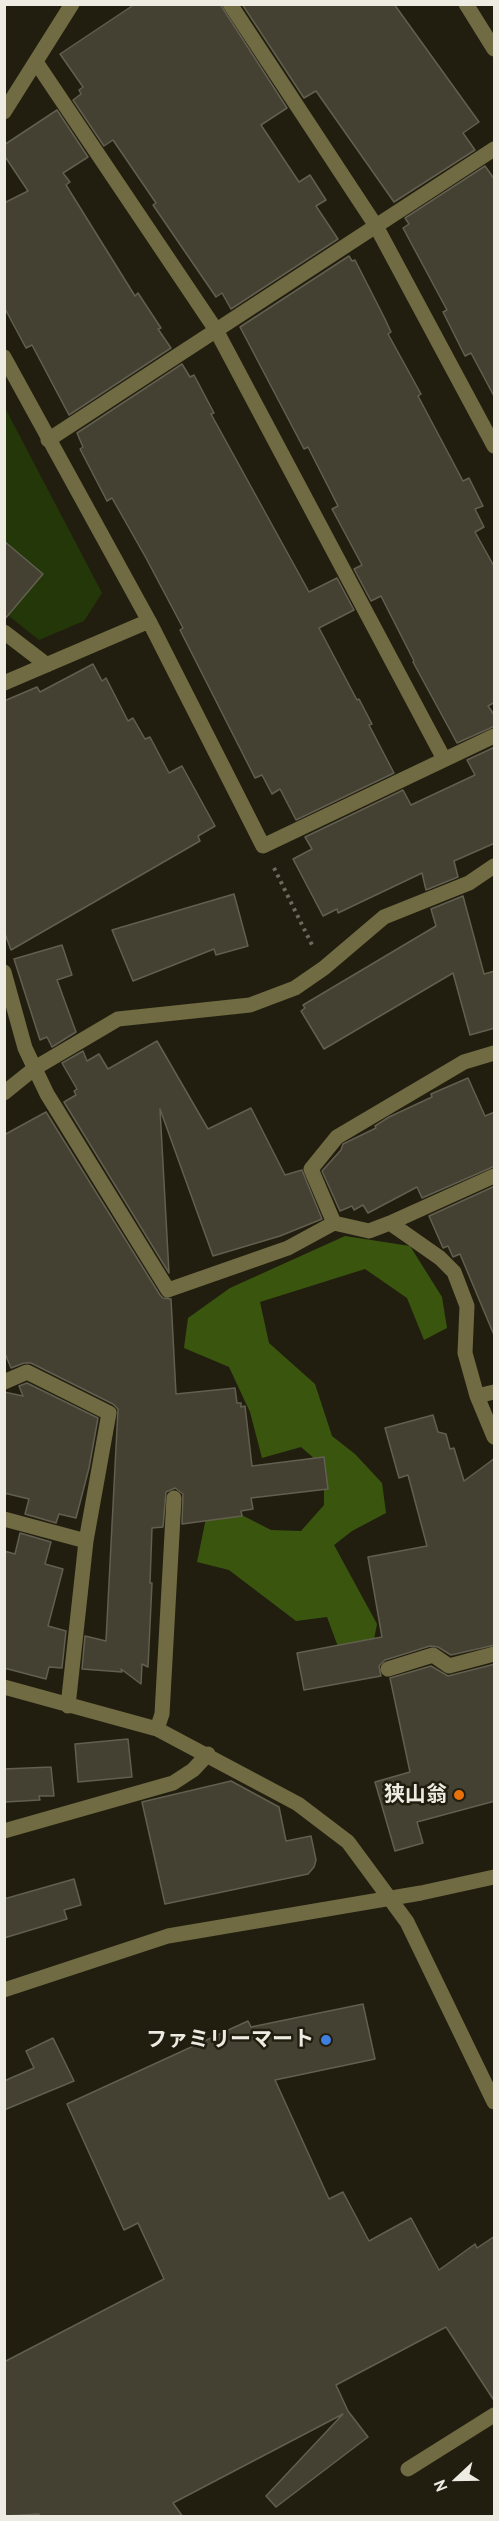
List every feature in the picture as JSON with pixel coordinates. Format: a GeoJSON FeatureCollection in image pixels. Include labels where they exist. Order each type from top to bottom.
{"type":"FeatureCollection","features":[{"type":"Feature","properties":{"kind":"street"},"geometry":{"type":"LineString","coordinates":[[4,112],[72,4]]}},
{"type":"Feature","properties":{"kind":"street"},"geometry":{"type":"LineString","coordinates":[[230,4],[376,226],[495,446]]}},
{"type":"Feature","properties":{"kind":"street"},"geometry":{"type":"LineString","coordinates":[[466,4],[495,49]]}},
{"type":"Feature","properties":{"kind":"street"},"geometry":{"type":"LineString","coordinates":[[36,62],[216,330],[444,759]]}},
{"type":"Feature","properties":{"kind":"street"},"geometry":{"type":"LineString","coordinates":[[48,440],[495,149]]}},
{"type":"Feature","properties":{"kind":"street"},"geometry":{"type":"LineString","coordinates":[[4,357],[149,621],[263,846],[495,736]]}},
{"type":"Feature","properties":{"kind":"street"},"geometry":{"type":"LineString","coordinates":[[4,683],[149,621]]}},
{"type":"Feature","properties":{"kind":"street"},"geometry":{"type":"LineString","coordinates":[[4,632],[47,665]]}},
{"type":"Feature","properties":{"kind":"street"},"geometry":{"type":"LineString","coordinates":[[4,1093],[35,1068],[118,1019],[250,1005],[295,988],[324,968],[384,917],[469,883],[495,866]]}},
{"type":"Feature","properties":{"kind":"street"},"geometry":{"type":"LineString","coordinates":[[4,972],[25,1048],[47,1094],[168,1290],[288,1248],[334,1223],[369,1231],[495,1176]]}},
{"type":"Feature","properties":{"kind":"street"},"geometry":{"type":"LineString","coordinates":[[334,1223],[312,1169],[337,1137],[464,1062],[495,1053]]}},
{"type":"Feature","properties":{"kind":"street"},"geometry":{"type":"LineString","coordinates":[[390,1223],[440,1258],[454,1272],[466,1306],[465,1353],[488,1427],[495,1437]]}},
{"type":"Feature","properties":{"kind":"street"},"geometry":{"type":"LineString","coordinates":[[4,1382],[27,1372],[109,1413],[86,1541],[68,1706]]}},
{"type":"Feature","properties":{"kind":"street"},"geometry":{"type":"LineString","coordinates":[[477,1396],[495,1392]]}},
{"type":"Feature","properties":{"kind":"street"},"geometry":{"type":"LineString","coordinates":[[157,1729],[162,1714],[174,1498]]}},
{"type":"Feature","properties":{"kind":"street"},"geometry":{"type":"LineString","coordinates":[[4,1519],[86,1541]]}},
{"type":"Feature","properties":{"kind":"street"},"geometry":{"type":"LineString","coordinates":[[388,1669],[434,1654],[449,1666],[495,1654]]}},
{"type":"Feature","properties":{"kind":"street"},"geometry":{"type":"LineString","coordinates":[[4,1687],[157,1729],[208,1754],[298,1804],[348,1842],[407,1922],[495,2102]]}},
{"type":"Feature","properties":{"kind":"street"},"geometry":{"type":"LineString","coordinates":[[4,1831],[173,1783],[193,1770],[208,1754]]}},
{"type":"Feature","properties":{"kind":"street"},"geometry":{"type":"LineString","coordinates":[[4,1990],[168,1936],[495,1877]]}},
{"type":"Feature","properties":{"kind":"street"},"geometry":{"type":"LineString","coordinates":[[408,2469],[495,2415]]}},
{"type":"Feature","properties":{"kind":"path"},"geometry":{"type":"LineString","coordinates":[[263,846],[324,968]]}},
{"type":"Feature","properties":{"kind":"green space"},"geometry":{"type":"Polygon","coordinates":[[[4,406],[102,593],[84,621],[39,640],[5,613],[4,406]]]}},
{"type":"Feature","properties":{"kind":"green space"},"geometry":{"type":"Polygon","coordinates":[[[345,1236],[410,1246],[442,1297],[447,1328],[424,1340],[407,1298],[365,1269],[260,1302],[269,1343],[315,1384],[332,1436],[355,1454],[382,1483],[386,1513],[352,1531],[334,1545],[377,1624],[369,1665],[343,1660],[327,1617],[296,1621],[229,1570],[197,1562],[206,1518],[230,1509],[271,1530],[301,1531],[324,1505],[324,1467],[301,1447],[262,1458],[250,1412],[229,1367],[184,1348],[188,1318],[230,1288],[345,1236]]]}},
{"type":"Feature","properties":{"kind":"building"},"geometry":{"type":"Polygon","coordinates":[[[135,4],[220,4],[287,108],[261,125],[299,182],[310,175],[326,200],[316,206],[338,239],[231,309],[222,293],[216,297],[153,205],[156,203],[113,140],[104,146],[73,100],[81,94],[79,90],[83,87],[60,54],[135,4]]]}},
{"type":"Feature","properties":{"kind":"building"},"geometry":{"type":"Polygon","coordinates":[[[242,4],[394,4],[479,122],[463,133],[475,150],[394,202],[316,91],[304,98],[242,4]]]}},
{"type":"Feature","properties":{"kind":"building"},"geometry":{"type":"Polygon","coordinates":[[[57,110],[88,157],[63,173],[70,182],[66,185],[135,296],[138,293],[161,328],[158,329],[171,348],[69,415],[32,345],[26,348],[4,307],[4,203],[28,191],[4,155],[4,145],[57,110]]]}},
{"type":"Feature","properties":{"kind":"building"},"geometry":{"type":"Polygon","coordinates":[[[485,166],[495,180],[495,398],[471,353],[465,356],[443,312],[447,310],[403,228],[409,224],[405,218],[485,166]]]}},
{"type":"Feature","properties":{"kind":"building"},"geometry":{"type":"Polygon","coordinates":[[[349,256],[352,261],[355,260],[385,319],[391,332],[388,334],[421,394],[418,396],[463,481],[469,478],[483,506],[475,509],[484,527],[475,532],[495,568],[495,702],[488,706],[495,716],[495,726],[457,743],[413,662],[381,596],[371,601],[354,569],[362,565],[332,509],[338,506],[308,447],[304,449],[240,327],[349,256]]]}},
{"type":"Feature","properties":{"kind":"building"},"geometry":{"type":"Polygon","coordinates":[[[182,364],[190,377],[194,375],[214,413],[211,414],[309,592],[337,578],[354,610],[319,628],[372,724],[369,725],[394,773],[296,820],[280,789],[272,794],[262,775],[255,778],[180,630],[183,628],[146,558],[112,498],[107,501],[80,449],[83,447],[77,433],[182,364]]]}},
{"type":"Feature","properties":{"kind":"building"},"geometry":{"type":"Polygon","coordinates":[[[4,541],[43,574],[4,620],[4,541]]]}},
{"type":"Feature","properties":{"kind":"building"},"geometry":{"type":"Polygon","coordinates":[[[93,664],[102,681],[106,678],[128,721],[133,718],[145,739],[150,737],[169,773],[182,766],[215,826],[198,836],[200,841],[11,950],[4,931],[4,701],[37,687],[40,692],[93,664]]]}},
{"type":"Feature","properties":{"kind":"building"},"geometry":{"type":"Polygon","coordinates":[[[495,747],[495,843],[454,861],[458,877],[426,890],[422,873],[338,913],[337,909],[323,916],[293,859],[312,849],[305,837],[403,790],[411,805],[475,775],[467,760],[495,747]]]}},
{"type":"Feature","properties":{"kind":"building"},"geometry":{"type":"Polygon","coordinates":[[[234,894],[248,946],[216,955],[214,949],[133,981],[112,930],[234,894]]]}},
{"type":"Feature","properties":{"kind":"building"},"geometry":{"type":"Polygon","coordinates":[[[463,896],[484,974],[495,971],[495,1028],[470,1035],[453,973],[324,1049],[301,1011],[305,1008],[303,1005],[436,926],[431,909],[463,896]]]}},
{"type":"Feature","properties":{"kind":"building"},"geometry":{"type":"Polygon","coordinates":[[[62,945],[72,975],[57,980],[76,1032],[52,1047],[47,1037],[40,1040],[14,959],[62,945]]]}},
{"type":"Feature","properties":{"kind":"building"},"geometry":{"type":"Polygon","coordinates":[[[157,1041],[208,1129],[251,1108],[285,1175],[302,1170],[322,1219],[280,1236],[213,1256],[160,1109],[169,1273],[64,1102],[76,1095],[74,1091],[77,1089],[62,1063],[83,1051],[87,1061],[99,1054],[108,1069],[157,1041]]]}},
{"type":"Feature","properties":{"kind":"building"},"geometry":{"type":"Polygon","coordinates":[[[468,1078],[485,1116],[495,1112],[495,1166],[422,1198],[417,1187],[368,1213],[363,1205],[354,1210],[352,1206],[340,1211],[322,1171],[341,1150],[343,1144],[376,1128],[375,1126],[389,1117],[432,1097],[431,1094],[468,1078]]]}},
{"type":"Feature","properties":{"kind":"building"},"geometry":{"type":"Polygon","coordinates":[[[46,1112],[160,1295],[171,1299],[176,1394],[235,1388],[237,1403],[241,1403],[241,1407],[245,1406],[252,1466],[324,1457],[328,1489],[251,1498],[253,1509],[241,1511],[242,1516],[182,1524],[183,1494],[175,1488],[166,1492],[163,1527],[152,1528],[148,1667],[142,1664],[141,1684],[121,1669],[122,1672],[82,1669],[85,1636],[106,1641],[118,1409],[113,1404],[31,1363],[11,1368],[4,1351],[4,1135],[46,1112]]]}},
{"type":"Feature","properties":{"kind":"building"},"geometry":{"type":"Polygon","coordinates":[[[495,1186],[494,1335],[460,1254],[453,1257],[448,1246],[443,1248],[429,1216],[495,1186]]]}},
{"type":"Feature","properties":{"kind":"building"},"geometry":{"type":"Polygon","coordinates":[[[27,1383],[98,1418],[89,1468],[76,1518],[59,1514],[56,1523],[25,1514],[29,1499],[4,1493],[4,1392],[23,1396],[19,1386],[27,1383]]]}},
{"type":"Feature","properties":{"kind":"building"},"geometry":{"type":"Polygon","coordinates":[[[433,1415],[438,1432],[446,1434],[450,1449],[454,1448],[464,1481],[495,1458],[495,1645],[451,1655],[438,1647],[430,1646],[385,1660],[379,1666],[381,1676],[304,1690],[297,1653],[382,1637],[368,1557],[427,1546],[408,1475],[399,1478],[385,1428],[433,1415]]]}},
{"type":"Feature","properties":{"kind":"building"},"geometry":{"type":"Polygon","coordinates":[[[20,1533],[51,1542],[45,1564],[63,1569],[48,1626],[66,1631],[62,1668],[49,1667],[46,1679],[4,1668],[4,1551],[15,1554],[20,1533]]]}},
{"type":"Feature","properties":{"kind":"building"},"geometry":{"type":"Polygon","coordinates":[[[495,1664],[495,1801],[417,1822],[423,1843],[395,1851],[375,1782],[410,1772],[390,1678],[431,1666],[448,1676],[495,1664]]]}},
{"type":"Feature","properties":{"kind":"building"},"geometry":{"type":"Polygon","coordinates":[[[128,1739],[132,1777],[78,1782],[75,1744],[128,1739]]]}},
{"type":"Feature","properties":{"kind":"building"},"geometry":{"type":"Polygon","coordinates":[[[51,1767],[54,1796],[39,1796],[40,1800],[5,1802],[4,1769],[51,1767]]]}},
{"type":"Feature","properties":{"kind":"building"},"geometry":{"type":"Polygon","coordinates":[[[231,1781],[279,1807],[286,1841],[311,1836],[316,1860],[314,1867],[308,1874],[165,1904],[142,1802],[231,1781]]]}},
{"type":"Feature","properties":{"kind":"building"},"geometry":{"type":"Polygon","coordinates":[[[74,1879],[81,1905],[64,1910],[67,1919],[4,1938],[4,1899],[74,1879]]]}},
{"type":"Feature","properties":{"kind":"building"},"geometry":{"type":"Polygon","coordinates":[[[363,2004],[375,2059],[275,2080],[329,2199],[343,2192],[369,2241],[411,2218],[439,2270],[475,2244],[477,2248],[495,2236],[495,2402],[446,2327],[336,2385],[348,2411],[368,2437],[276,2507],[266,2496],[343,2414],[173,2503],[183,2517],[40,2517],[39,2514],[4,2516],[4,2362],[164,2279],[138,2223],[124,2230],[67,2104],[248,2021],[251,2027],[363,2004]]]}},
{"type":"Feature","properties":{"kind":"building"},"geometry":{"type":"Polygon","coordinates":[[[53,2038],[74,2081],[4,2110],[4,2081],[34,2068],[26,2051],[53,2038]]]}},
{"type":"Feature","properties":{"kind":"place","name":"狭山翁"},"geometry":{"type":"Point","coordinates":[459,1795]}},
{"type":"Feature","properties":{"kind":"place","name":"ファミリーマート"},"geometry":{"type":"Point","coordinates":[326,2040]}}]}
